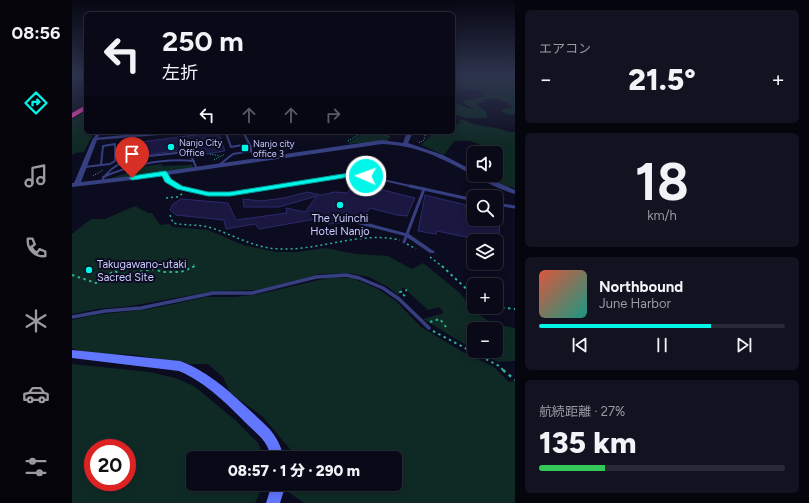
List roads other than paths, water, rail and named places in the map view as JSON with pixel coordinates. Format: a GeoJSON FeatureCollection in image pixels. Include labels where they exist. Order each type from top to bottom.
{"type":"FeatureCollection","features":[{"type":"Feature","properties":{"kind":"highway"},"geometry":{"type":"LineString","coordinates":[[72,111],[84,105]]}},
{"type":"Feature","properties":{"kind":"highway"},"geometry":{"type":"LineString","coordinates":[[72,116],[84,108]]}},
{"type":"Feature","properties":{"kind":"main road"},"geometry":{"type":"LineString","coordinates":[[72,354],[180,366],[189,369],[210,383],[264,432],[272,442],[275,451]]}},
{"type":"Feature","properties":{"kind":"main road"},"geometry":{"type":"LineString","coordinates":[[273,503],[277,491]]}},
{"type":"Feature","properties":{"kind":"street"},"geometry":{"type":"LineString","coordinates":[[74,185],[98,134]]}},
{"type":"Feature","properties":{"kind":"street"},"geometry":{"type":"LineString","coordinates":[[95,140],[153,134]]}},
{"type":"Feature","properties":{"kind":"street"},"geometry":{"type":"LineString","coordinates":[[405,144],[409,134]]}},
{"type":"Feature","properties":{"kind":"street"},"geometry":{"type":"LineString","coordinates":[[74,185],[102,180],[165,174],[197,169],[216,163],[256,160],[382,142],[405,144],[438,154],[467,170]]}},
{"type":"Feature","properties":{"kind":"street"},"geometry":{"type":"LineString","coordinates":[[490,182],[515,192]]}},
{"type":"Feature","properties":{"kind":"street"},"geometry":{"type":"LineString","coordinates":[[360,223],[407,235],[429,254]]}},
{"type":"Feature","properties":{"kind":"lane"},"geometry":{"type":"LineString","coordinates":[[226,134],[231,147],[248,144]]}},
{"type":"Feature","properties":{"kind":"lane"},"geometry":{"type":"LineString","coordinates":[[244,134],[248,144],[251,146],[251,151],[256,160]]}},
{"type":"Feature","properties":{"kind":"lane"},"geometry":{"type":"LineString","coordinates":[[83,167],[101,165],[110,164],[115,161],[115,144],[102,146],[101,165]]}},
{"type":"Feature","properties":{"kind":"lane"},"geometry":{"type":"LineString","coordinates":[[216,163],[233,154],[251,151]]}},
{"type":"Feature","properties":{"kind":"lane"},"geometry":{"type":"LineString","coordinates":[[102,180],[110,168],[122,161],[183,152],[194,161],[197,169]]}},
{"type":"Feature","properties":{"kind":"lane"},"geometry":{"type":"LineString","coordinates":[[102,180],[112,173],[141,165],[165,161],[194,161]]}},
{"type":"Feature","properties":{"kind":"lane"},"geometry":{"type":"LineString","coordinates":[[165,174],[168,181],[179,188],[208,194],[230,194],[349,175],[366,176],[467,198]]}},
{"type":"Feature","properties":{"kind":"lane"},"geometry":{"type":"LineString","coordinates":[[404,242],[424,189]]}},
{"type":"Feature","properties":{"kind":"lane"},"geometry":{"type":"LineString","coordinates":[[503,205],[515,207]]}},
{"type":"Feature","properties":{"kind":"lane"},"geometry":{"type":"LineString","coordinates":[[72,317],[105,311],[141,308],[213,293],[252,293],[316,277],[346,275],[359,278],[384,288],[399,299],[429,328]]}},
{"type":"Feature","properties":{"kind":"place","name":"Nanjo City Office"},"geometry":{"type":"Point","coordinates":[171,147]}},
{"type":"Feature","properties":{"kind":"place","name":"Nanjo city office 3"},"geometry":{"type":"Point","coordinates":[245,148]}},
{"type":"Feature","properties":{"kind":"place","name":"The Yuinchi Hotel Nanjo"},"geometry":{"type":"Point","coordinates":[340,205]}},
{"type":"Feature","properties":{"kind":"place","name":"Takugawano-utaki Sacred Site"},"geometry":{"type":"Point","coordinates":[89,270]}}]}
